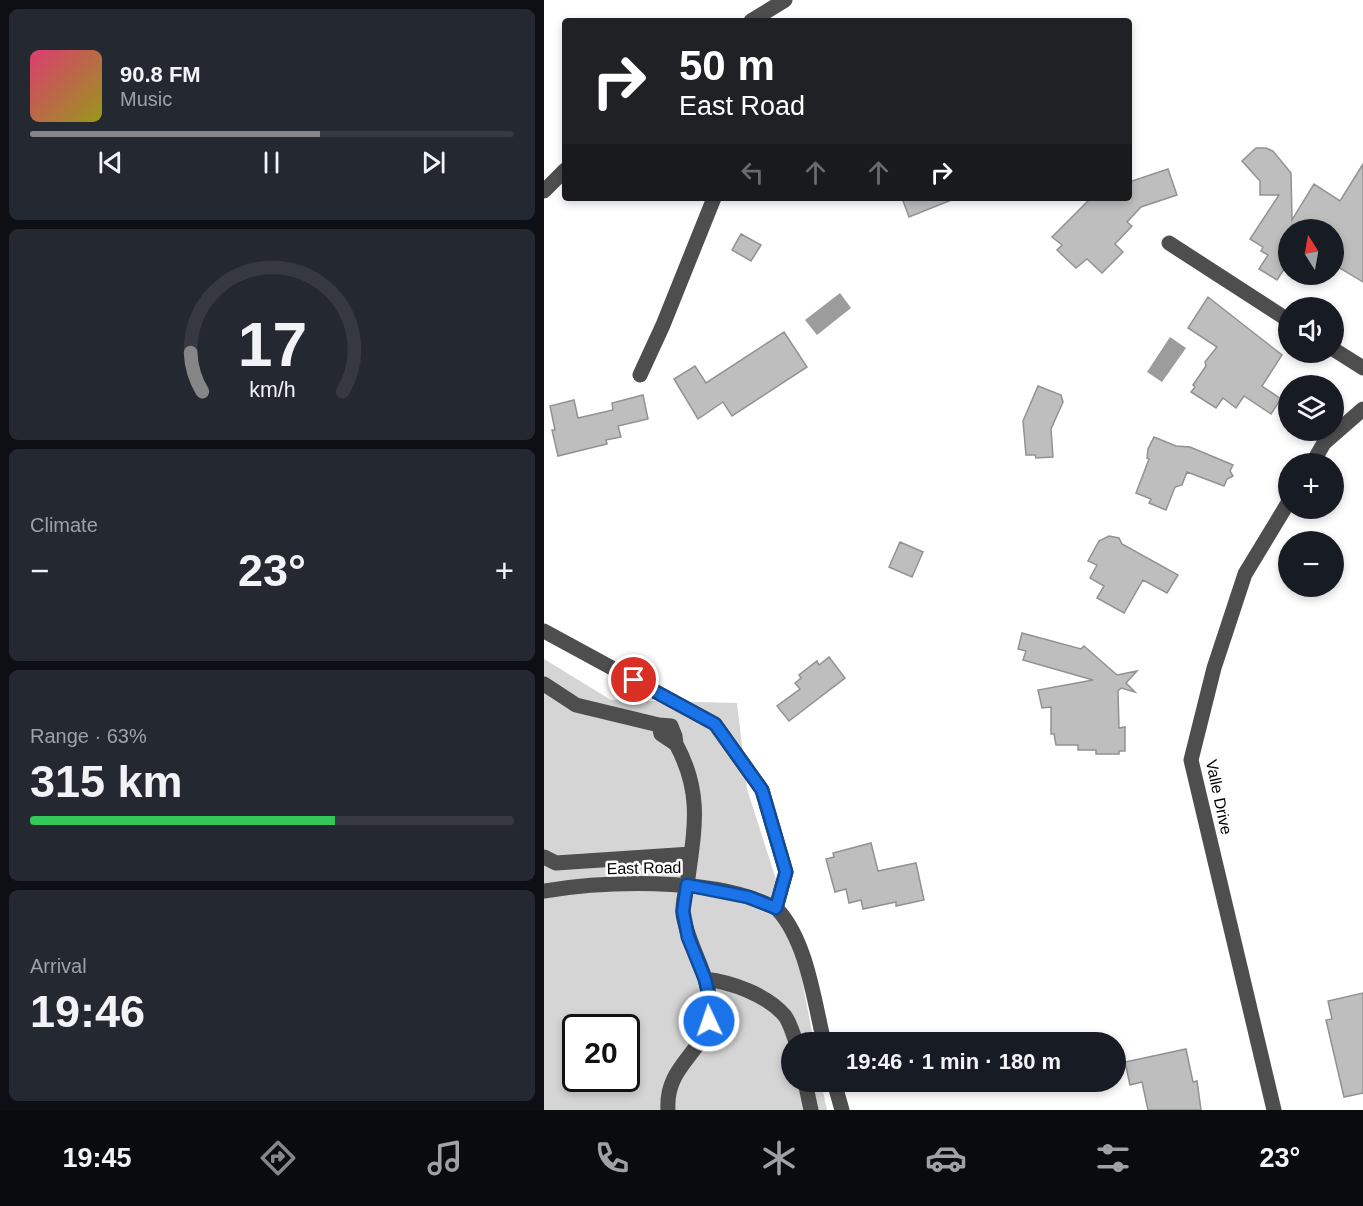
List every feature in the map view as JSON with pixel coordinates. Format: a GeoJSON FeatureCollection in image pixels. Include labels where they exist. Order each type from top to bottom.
{"type":"FeatureCollection","features":[{"type":"Feature","properties":{"kind":"street"},"geometry":{"type":"LineString","coordinates":[[758,18],[785,0]]}},
{"type":"Feature","properties":{"kind":"street"},"geometry":{"type":"LineString","coordinates":[[544,191],[562,173]]}},
{"type":"Feature","properties":{"kind":"street"},"geometry":{"type":"LineString","coordinates":[[640,375],[663,326],[713,201]]}},
{"type":"Feature","properties":{"kind":"street"},"geometry":{"type":"LineString","coordinates":[[1169,243],[1278,314]]}},
{"type":"Feature","properties":{"kind":"street"},"geometry":{"type":"LineString","coordinates":[[1344,356],[1363,368]]}},
{"type":"Feature","properties":{"kind":"street"},"geometry":{"type":"LineString","coordinates":[[1318,453],[1324,443],[1363,409]]}},
{"type":"Feature","properties":{"kind":"street","name":"Valle Drive"},"geometry":{"type":"LineString","coordinates":[[1274,1110],[1191,760],[1214,668],[1245,574],[1278,519]]}},
{"type":"Feature","properties":{"kind":"street"},"geometry":{"type":"LineString","coordinates":[[544,631],[715,724],[762,790],[786,872],[776,908],[798,938],[822,1032]]}},
{"type":"Feature","properties":{"kind":"street"},"geometry":{"type":"LineString","coordinates":[[544,684],[576,705],[659,725],[661,734],[676,744],[688,766],[695,799],[691,854],[683,911],[688,937],[705,979],[710,1001],[709,1021],[701,1039],[683,1061],[672,1082],[667,1098],[668,1110]]}},
{"type":"Feature","properties":{"kind":"street"},"geometry":{"type":"LineString","coordinates":[[544,857],[556,863],[691,854]]}},
{"type":"Feature","properties":{"kind":"street","name":"East Road"},"geometry":{"type":"LineString","coordinates":[[544,891],[570,887],[687,885],[748,897],[776,908]]}},
{"type":"Feature","properties":{"kind":"street"},"geometry":{"type":"LineString","coordinates":[[705,979],[721,980],[771,1003],[786,1018],[792,1032]]}},
{"type":"Feature","properties":{"kind":"street"},"geometry":{"type":"LineString","coordinates":[[807,1092],[811,1110]]}},
{"type":"Feature","properties":{"kind":"street"},"geometry":{"type":"LineString","coordinates":[[837,1092],[842,1110]]}},
{"type":"Feature","properties":{"kind":"shaded area"},"geometry":{"type":"Polygon","coordinates":[[[840,293],[851,308],[817,335],[805,320],[840,293]]]}},
{"type":"Feature","properties":{"kind":"shaded area"},"geometry":{"type":"Polygon","coordinates":[[[1170,337],[1186,348],[1162,382],[1147,372],[1170,337]]]}},
{"type":"Feature","properties":{"kind":"shaded area"},"geometry":{"type":"Polygon","coordinates":[[[544,659],[611,700],[737,703],[747,789],[792,929],[812,1032],[781,1032],[781,1092],[823,1092],[827,1110],[544,1110],[544,659]]]}},
{"type":"Feature","properties":{"kind":"building"},"geometry":{"type":"Polygon","coordinates":[[[1256,148],[1266,148],[1273,151],[1291,173],[1292,219],[1278,219],[1277,280],[1259,269],[1268,255],[1261,251],[1263,247],[1250,239],[1279,195],[1260,195],[1260,181],[1242,161],[1256,148]]]}},
{"type":"Feature","properties":{"kind":"building"},"geometry":{"type":"Polygon","coordinates":[[[1363,164],[1363,282],[1344,271],[1344,219],[1293,219],[1314,184],[1340,201],[1363,164]]]}},
{"type":"Feature","properties":{"kind":"building"},"geometry":{"type":"Polygon","coordinates":[[[1168,169],[1177,195],[1141,207],[1127,222],[1132,226],[1115,244],[1123,252],[1102,273],[1087,259],[1076,268],[1057,250],[1062,245],[1052,237],[1088,201],[1132,201],[1132,181],[1168,169]]]}},
{"type":"Feature","properties":{"kind":"building"},"geometry":{"type":"Polygon","coordinates":[[[903,201],[949,201],[909,217],[903,201]]]}},
{"type":"Feature","properties":{"kind":"building"},"geometry":{"type":"Polygon","coordinates":[[[741,234],[761,245],[751,261],[732,250],[741,234]]]}},
{"type":"Feature","properties":{"kind":"building"},"geometry":{"type":"Polygon","coordinates":[[[1208,297],[1278,352],[1278,361],[1262,386],[1278,397],[1278,404],[1271,414],[1244,396],[1236,408],[1223,398],[1216,408],[1191,392],[1206,366],[1205,362],[1217,347],[1188,328],[1208,297]]]}},
{"type":"Feature","properties":{"kind":"building"},"geometry":{"type":"Polygon","coordinates":[[[784,332],[807,367],[732,416],[723,402],[698,419],[674,379],[695,366],[706,383],[784,332]]]}},
{"type":"Feature","properties":{"kind":"building"},"geometry":{"type":"Polygon","coordinates":[[[1038,386],[1061,395],[1063,402],[1051,429],[1053,457],[1036,458],[1035,455],[1026,455],[1023,421],[1038,386]]]}},
{"type":"Feature","properties":{"kind":"building"},"geometry":{"type":"Polygon","coordinates":[[[643,395],[648,419],[618,426],[621,437],[606,440],[607,444],[558,456],[552,430],[555,430],[550,406],[574,400],[578,418],[613,410],[612,403],[643,395]]]}},
{"type":"Feature","properties":{"kind":"building"},"geometry":{"type":"Polygon","coordinates":[[[1154,437],[1176,446],[1190,447],[1233,465],[1230,471],[1233,476],[1227,479],[1224,486],[1187,472],[1182,485],[1175,487],[1166,510],[1149,503],[1151,499],[1136,493],[1149,459],[1147,458],[1148,449],[1154,437]]]}},
{"type":"Feature","properties":{"kind":"building"},"geometry":{"type":"Polygon","coordinates":[[[1109,536],[1119,538],[1122,544],[1178,575],[1167,593],[1143,580],[1124,613],[1097,598],[1104,586],[1090,578],[1097,565],[1088,561],[1099,541],[1109,536]]]}},
{"type":"Feature","properties":{"kind":"building"},"geometry":{"type":"Polygon","coordinates":[[[900,542],[923,552],[912,577],[889,567],[900,542]]]}},
{"type":"Feature","properties":{"kind":"building"},"geometry":{"type":"Polygon","coordinates":[[[1022,633],[1081,649],[1084,646],[1117,675],[1137,671],[1126,683],[1135,692],[1121,688],[1118,691],[1119,728],[1125,727],[1125,751],[1119,751],[1119,754],[1096,754],[1096,750],[1078,750],[1078,745],[1056,745],[1054,734],[1051,734],[1051,707],[1042,708],[1038,690],[1093,680],[1023,660],[1026,651],[1018,649],[1022,633]]]}},
{"type":"Feature","properties":{"kind":"building"},"geometry":{"type":"Polygon","coordinates":[[[829,657],[845,678],[789,721],[777,706],[800,689],[795,683],[801,678],[799,675],[817,661],[819,665],[829,657]]]}},
{"type":"Feature","properties":{"kind":"building"},"geometry":{"type":"Polygon","coordinates":[[[871,843],[878,871],[916,863],[924,900],[896,906],[896,902],[863,909],[861,900],[849,903],[846,889],[835,892],[826,859],[834,857],[833,853],[871,843]]]}},
{"type":"Feature","properties":{"kind":"building"},"geometry":{"type":"Polygon","coordinates":[[[1363,993],[1363,1093],[1344,1097],[1326,1020],[1332,1019],[1328,1001],[1363,993]]]}},
{"type":"Feature","properties":{"kind":"building"},"geometry":{"type":"Polygon","coordinates":[[[1186,1049],[1193,1082],[1197,1081],[1201,1110],[1148,1110],[1142,1082],[1130,1085],[1126,1062],[1186,1049]]]}},
{"type":"Feature","properties":{"kind":"route"},"geometry":{"type":"LineString","coordinates":[[634,680],[715,724],[762,790],[786,872],[776,908],[748,897],[687,885],[683,911],[688,937],[705,979],[710,1001],[709,1021]]}}]}
